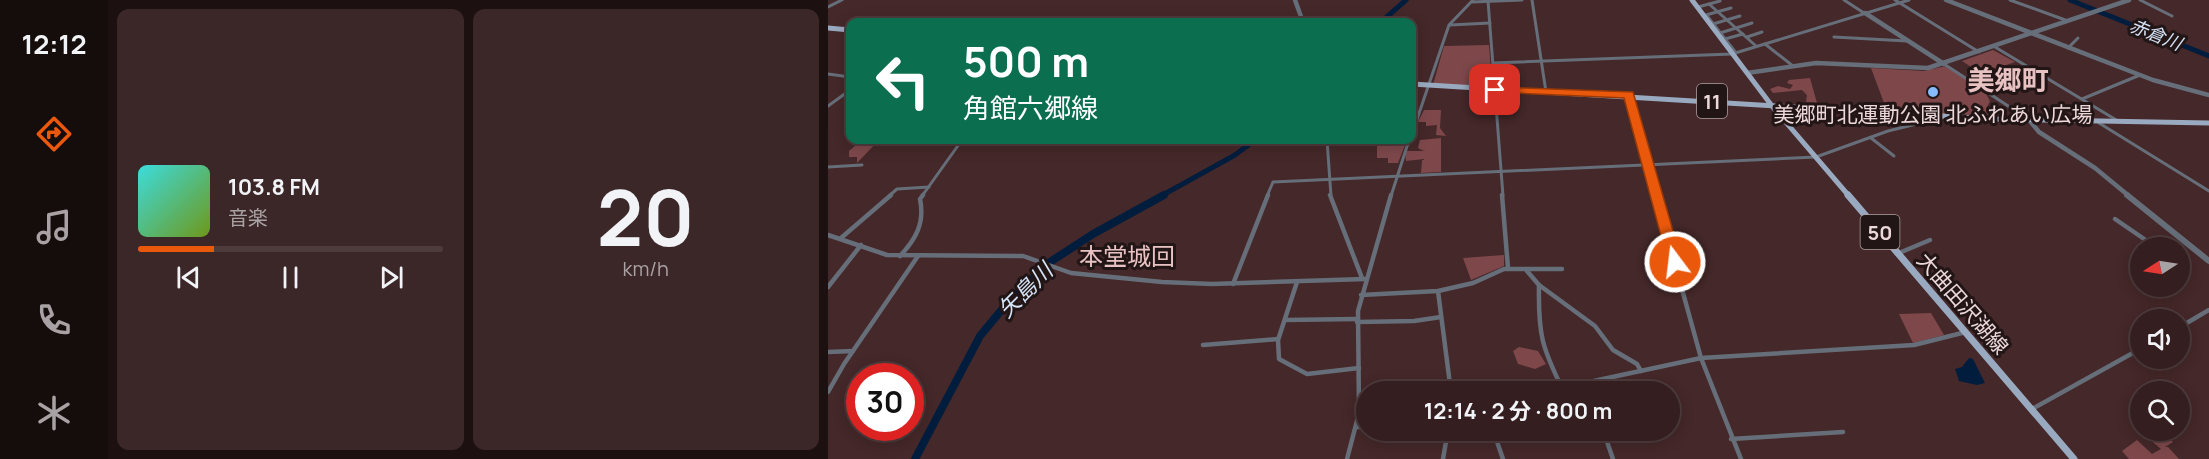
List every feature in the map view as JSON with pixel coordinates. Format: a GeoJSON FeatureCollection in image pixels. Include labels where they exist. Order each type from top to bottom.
{"type":"FeatureCollection","features":[{"type":"Feature","properties":{"kind":"main road","name":"大曲田沢湖線"},"geometry":{"type":"LineString","coordinates":[[1692,0],[1772,106],[2074,459]]}},
{"type":"Feature","properties":{"kind":"main road"},"geometry":{"type":"LineString","coordinates":[[828,28],[846,30]]}},
{"type":"Feature","properties":{"kind":"main road","name":"11"},"geometry":{"type":"LineString","coordinates":[[1416,84],[1629,95],[2030,121],[2209,123]]}},
{"type":"Feature","properties":{"kind":"street"},"geometry":{"type":"LineString","coordinates":[[828,7],[842,0]]}},
{"type":"Feature","properties":{"kind":"street"},"geometry":{"type":"LineString","coordinates":[[1295,0],[1302,18]]}},
{"type":"Feature","properties":{"kind":"street"},"geometry":{"type":"LineString","coordinates":[[1416,123],[1449,25],[1472,1],[1522,0]]}},
{"type":"Feature","properties":{"kind":"street"},"geometry":{"type":"LineString","coordinates":[[1532,0],[1546,92]]}},
{"type":"Feature","properties":{"kind":"street"},"geometry":{"type":"LineString","coordinates":[[1844,0],[2030,121],[2039,132],[2095,168],[2209,261]]}},
{"type":"Feature","properties":{"kind":"street"},"geometry":{"type":"LineString","coordinates":[[1895,0],[1979,52]]}},
{"type":"Feature","properties":{"kind":"street"},"geometry":{"type":"LineString","coordinates":[[1493,63],[1734,53],[1909,0]]}},
{"type":"Feature","properties":{"kind":"street"},"geometry":{"type":"LineString","coordinates":[[1946,0],[2140,75],[2180,89],[2209,95]]}},
{"type":"Feature","properties":{"kind":"street"},"geometry":{"type":"LineString","coordinates":[[2010,0],[2068,21]]}},
{"type":"Feature","properties":{"kind":"street"},"geometry":{"type":"LineString","coordinates":[[1748,73],[1816,63],[1916,69],[1935,67],[2129,0]]}},
{"type":"Feature","properties":{"kind":"street"},"geometry":{"type":"LineString","coordinates":[[2140,0],[2172,16]]}},
{"type":"Feature","properties":{"kind":"street"},"geometry":{"type":"LineString","coordinates":[[1488,1],[1508,268]]}},
{"type":"Feature","properties":{"kind":"street"},"geometry":{"type":"LineString","coordinates":[[1720,1],[1699,7],[1734,53]]}},
{"type":"Feature","properties":{"kind":"street"},"geometry":{"type":"LineString","coordinates":[[1709,4],[1756,46]]}},
{"type":"Feature","properties":{"kind":"street"},"geometry":{"type":"LineString","coordinates":[[1706,15],[1731,8]]}},
{"type":"Feature","properties":{"kind":"street"},"geometry":{"type":"LineString","coordinates":[[1713,24],[1740,16]]}},
{"type":"Feature","properties":{"kind":"street"},"geometry":{"type":"LineString","coordinates":[[1449,25],[1490,23]]}},
{"type":"Feature","properties":{"kind":"street"},"geometry":{"type":"LineString","coordinates":[[1720,33],[1752,23]]}},
{"type":"Feature","properties":{"kind":"street"},"geometry":{"type":"LineString","coordinates":[[1725,39],[1762,32]]}},
{"type":"Feature","properties":{"kind":"street"},"geometry":{"type":"LineString","coordinates":[[1834,37],[1908,41]]}},
{"type":"Feature","properties":{"kind":"street"},"geometry":{"type":"LineString","coordinates":[[2068,48],[2078,38]]}},
{"type":"Feature","properties":{"kind":"street"},"geometry":{"type":"LineString","coordinates":[[1765,44],[1793,66]]}},
{"type":"Feature","properties":{"kind":"street"},"geometry":{"type":"LineString","coordinates":[[1995,46],[2121,123]]}},
{"type":"Feature","properties":{"kind":"street"},"geometry":{"type":"LineString","coordinates":[[1928,53],[1935,67]]}},
{"type":"Feature","properties":{"kind":"street"},"geometry":{"type":"LineString","coordinates":[[828,74],[846,77]]}},
{"type":"Feature","properties":{"kind":"street"},"geometry":{"type":"LineString","coordinates":[[2082,99],[2140,75]]}},
{"type":"Feature","properties":{"kind":"street"},"geometry":{"type":"LineString","coordinates":[[828,106],[846,93]]}},
{"type":"Feature","properties":{"kind":"street"},"geometry":{"type":"LineString","coordinates":[[1629,95],[1701,358],[1731,439],[1741,459]]}},
{"type":"Feature","properties":{"kind":"street"},"geometry":{"type":"LineString","coordinates":[[1233,284],[1246,245],[1272,183],[1328,178],[1816,157],[1870,137],[1947,116]]}},
{"type":"Feature","properties":{"kind":"street"},"geometry":{"type":"LineString","coordinates":[[2099,123],[2209,191]]}},
{"type":"Feature","properties":{"kind":"street"},"geometry":{"type":"LineString","coordinates":[[1870,137],[1894,156]]}},
{"type":"Feature","properties":{"kind":"street"},"geometry":{"type":"LineString","coordinates":[[900,256],[918,236],[924,212],[920,200],[959,144]]}},
{"type":"Feature","properties":{"kind":"street"},"geometry":{"type":"LineString","coordinates":[[1328,144],[1329,191],[1364,278]]}},
{"type":"Feature","properties":{"kind":"street"},"geometry":{"type":"LineString","coordinates":[[1359,381],[1357,320],[1364,278],[1374,259],[1396,176],[1408,144]]}},
{"type":"Feature","properties":{"kind":"street"},"geometry":{"type":"LineString","coordinates":[[828,167],[862,165]]}},
{"type":"Feature","properties":{"kind":"street"},"geometry":{"type":"LineString","coordinates":[[841,238],[897,189],[928,187]]}},
{"type":"Feature","properties":{"kind":"street"},"geometry":{"type":"LineString","coordinates":[[2115,219],[2141,237]]}},
{"type":"Feature","properties":{"kind":"street"},"geometry":{"type":"LineString","coordinates":[[828,235],[878,253],[900,256],[1023,256],[1071,273],[1162,282],[1233,284],[1364,278]]}},
{"type":"Feature","properties":{"kind":"street"},"geometry":{"type":"LineString","coordinates":[[1899,254],[1930,240]]}},
{"type":"Feature","properties":{"kind":"street"},"geometry":{"type":"LineString","coordinates":[[828,286],[861,245]]}},
{"type":"Feature","properties":{"kind":"street"},"geometry":{"type":"LineString","coordinates":[[828,392],[918,256]]}},
{"type":"Feature","properties":{"kind":"street"},"geometry":{"type":"LineString","coordinates":[[1361,295],[1438,291],[1473,283],[1498,270],[1508,268],[1526,270],[1562,268]]}},
{"type":"Feature","properties":{"kind":"street"},"geometry":{"type":"LineString","coordinates":[[1526,270],[1539,285],[1595,326],[1613,350],[1637,364],[1641,371]]}},
{"type":"Feature","properties":{"kind":"street"},"geometry":{"type":"LineString","coordinates":[[1297,282],[1278,339],[1277,354],[1281,362],[1307,374],[1359,368]]}},
{"type":"Feature","properties":{"kind":"street"},"geometry":{"type":"LineString","coordinates":[[1539,285],[1538,320],[1543,349],[1558,381]]}},
{"type":"Feature","properties":{"kind":"street"},"geometry":{"type":"LineString","coordinates":[[1438,291],[1450,381]]}},
{"type":"Feature","properties":{"kind":"street"},"geometry":{"type":"LineString","coordinates":[[2190,321],[2209,310]]}},
{"type":"Feature","properties":{"kind":"street"},"geometry":{"type":"LineString","coordinates":[[1285,320],[1414,321],[1441,317]]}},
{"type":"Feature","properties":{"kind":"street"},"geometry":{"type":"LineString","coordinates":[[1599,381],[1701,358],[1914,345],[1966,332]]}},
{"type":"Feature","properties":{"kind":"street"},"geometry":{"type":"LineString","coordinates":[[1203,345],[1278,339]]}},
{"type":"Feature","properties":{"kind":"street"},"geometry":{"type":"LineString","coordinates":[[828,352],[854,351]]}},
{"type":"Feature","properties":{"kind":"street"},"geometry":{"type":"LineString","coordinates":[[2032,409],[2130,355]]}},
{"type":"Feature","properties":{"kind":"street"},"geometry":{"type":"LineString","coordinates":[[1347,459],[1356,427]]}},
{"type":"Feature","properties":{"kind":"street"},"geometry":{"type":"LineString","coordinates":[[1731,439],[1843,432]]}},
{"type":"Feature","properties":{"kind":"street"},"geometry":{"type":"LineString","coordinates":[[1443,459],[1446,441]]}},
{"type":"Feature","properties":{"kind":"street"},"geometry":{"type":"LineString","coordinates":[[1497,441],[1503,459]]}},
{"type":"Feature","properties":{"kind":"street"},"geometry":{"type":"LineString","coordinates":[[1607,441],[1613,459]]}},
{"type":"Feature","properties":{"kind":"shaded area"},"geometry":{"type":"Polygon","coordinates":[[[1489,45],[1492,87],[1433,85],[1444,46],[1489,45]]]}},
{"type":"Feature","properties":{"kind":"shaded area"},"geometry":{"type":"Polygon","coordinates":[[[1993,50],[2015,62],[1989,71],[1989,74],[1985,76],[1962,61],[1993,50]]]}},
{"type":"Feature","properties":{"kind":"shaded area","name":"美郷町北運動公園 北ふれあい広場"},"geometry":{"type":"Polygon","coordinates":[[[1946,66],[1985,92],[1990,101],[1986,109],[1991,118],[1887,111],[1871,68],[1924,71],[1946,66]]]}},
{"type":"Feature","properties":{"kind":"shaded area"},"geometry":{"type":"Polygon","coordinates":[[[1810,78],[1817,103],[1806,102],[1807,95],[1802,90],[1773,93],[1770,89],[1778,86],[1790,89],[1793,85],[1787,83],[1789,80],[1810,78]]]}},
{"type":"Feature","properties":{"kind":"shaded area"},"geometry":{"type":"Polygon","coordinates":[[[1424,110],[1441,110],[1440,128],[1446,136],[1436,135],[1437,125],[1426,126],[1426,122],[1418,122],[1424,110]]]}},
{"type":"Feature","properties":{"kind":"shaded area"},"geometry":{"type":"Polygon","coordinates":[[[1441,138],[1441,172],[1421,173],[1424,159],[1406,161],[1405,151],[1424,151],[1418,148],[1420,140],[1441,138]]]}},
{"type":"Feature","properties":{"kind":"shaded area"},"geometry":{"type":"Polygon","coordinates":[[[857,144],[875,144],[857,163],[857,157],[849,157],[849,151],[857,144]]]}},
{"type":"Feature","properties":{"kind":"shaded area"},"geometry":{"type":"Polygon","coordinates":[[[1377,145],[1405,145],[1398,163],[1388,163],[1388,158],[1377,158],[1377,145]]]}},
{"type":"Feature","properties":{"kind":"shaded area"},"geometry":{"type":"Polygon","coordinates":[[[1504,255],[1504,266],[1471,280],[1463,258],[1504,255]]]}},
{"type":"Feature","properties":{"kind":"shaded area"},"geometry":{"type":"Polygon","coordinates":[[[1931,313],[1944,335],[1913,343],[1899,314],[1931,313]]]}},
{"type":"Feature","properties":{"kind":"shaded area"},"geometry":{"type":"Polygon","coordinates":[[[1519,347],[1538,351],[1546,364],[1535,369],[1518,364],[1513,351],[1519,347]]]}},
{"type":"Feature","properties":{"kind":"shaded area"},"geometry":{"type":"Polygon","coordinates":[[[2136,441],[2152,454],[2161,449],[2152,441],[2172,441],[2165,447],[2168,447],[2179,459],[2129,459],[2122,451],[2136,441]]]}},
{"type":"Feature","properties":{"kind":"water"},"geometry":{"type":"Polygon","coordinates":[[[1969,358],[1973,359],[1985,383],[1977,385],[1959,381],[1955,369],[1962,367],[1969,358]]]}},
{"type":"Feature","properties":{"kind":"waterway","name":"矢島川"},"geometry":{"type":"LineString","coordinates":[[1386,18],[1406,0]]}},
{"type":"Feature","properties":{"kind":"waterway","name":"赤倉川"},"geometry":{"type":"LineString","coordinates":[[2070,0],[2209,56]]}},
{"type":"Feature","properties":{"kind":"waterway","name":"矢島川"},"geometry":{"type":"LineString","coordinates":[[1161,196],[1235,155],[1250,144]]}},
{"type":"Feature","properties":{"kind":"waterway","name":"矢島川"},"geometry":{"type":"LineString","coordinates":[[915,459],[980,336],[1004,307],[1047,264],[1093,234],[1164,195]]}},
{"type":"Feature","properties":{"kind":"place","name":"美郷町北運動公園 北ふれあい広場"},"geometry":{"type":"Point","coordinates":[1933,92]}},
{"type":"Feature","properties":{"kind":"district","name":"美郷町"},"geometry":{"type":"Point","coordinates":[2008,79]}},
{"type":"Feature","properties":{"kind":"district","name":"本堂城回"},"geometry":{"type":"Point","coordinates":[1127,255]}},
{"type":"Feature","properties":{"kind":"route"},"geometry":{"type":"LineString","coordinates":[[1495,90],[1629,95],[1675,262]]}}]}
